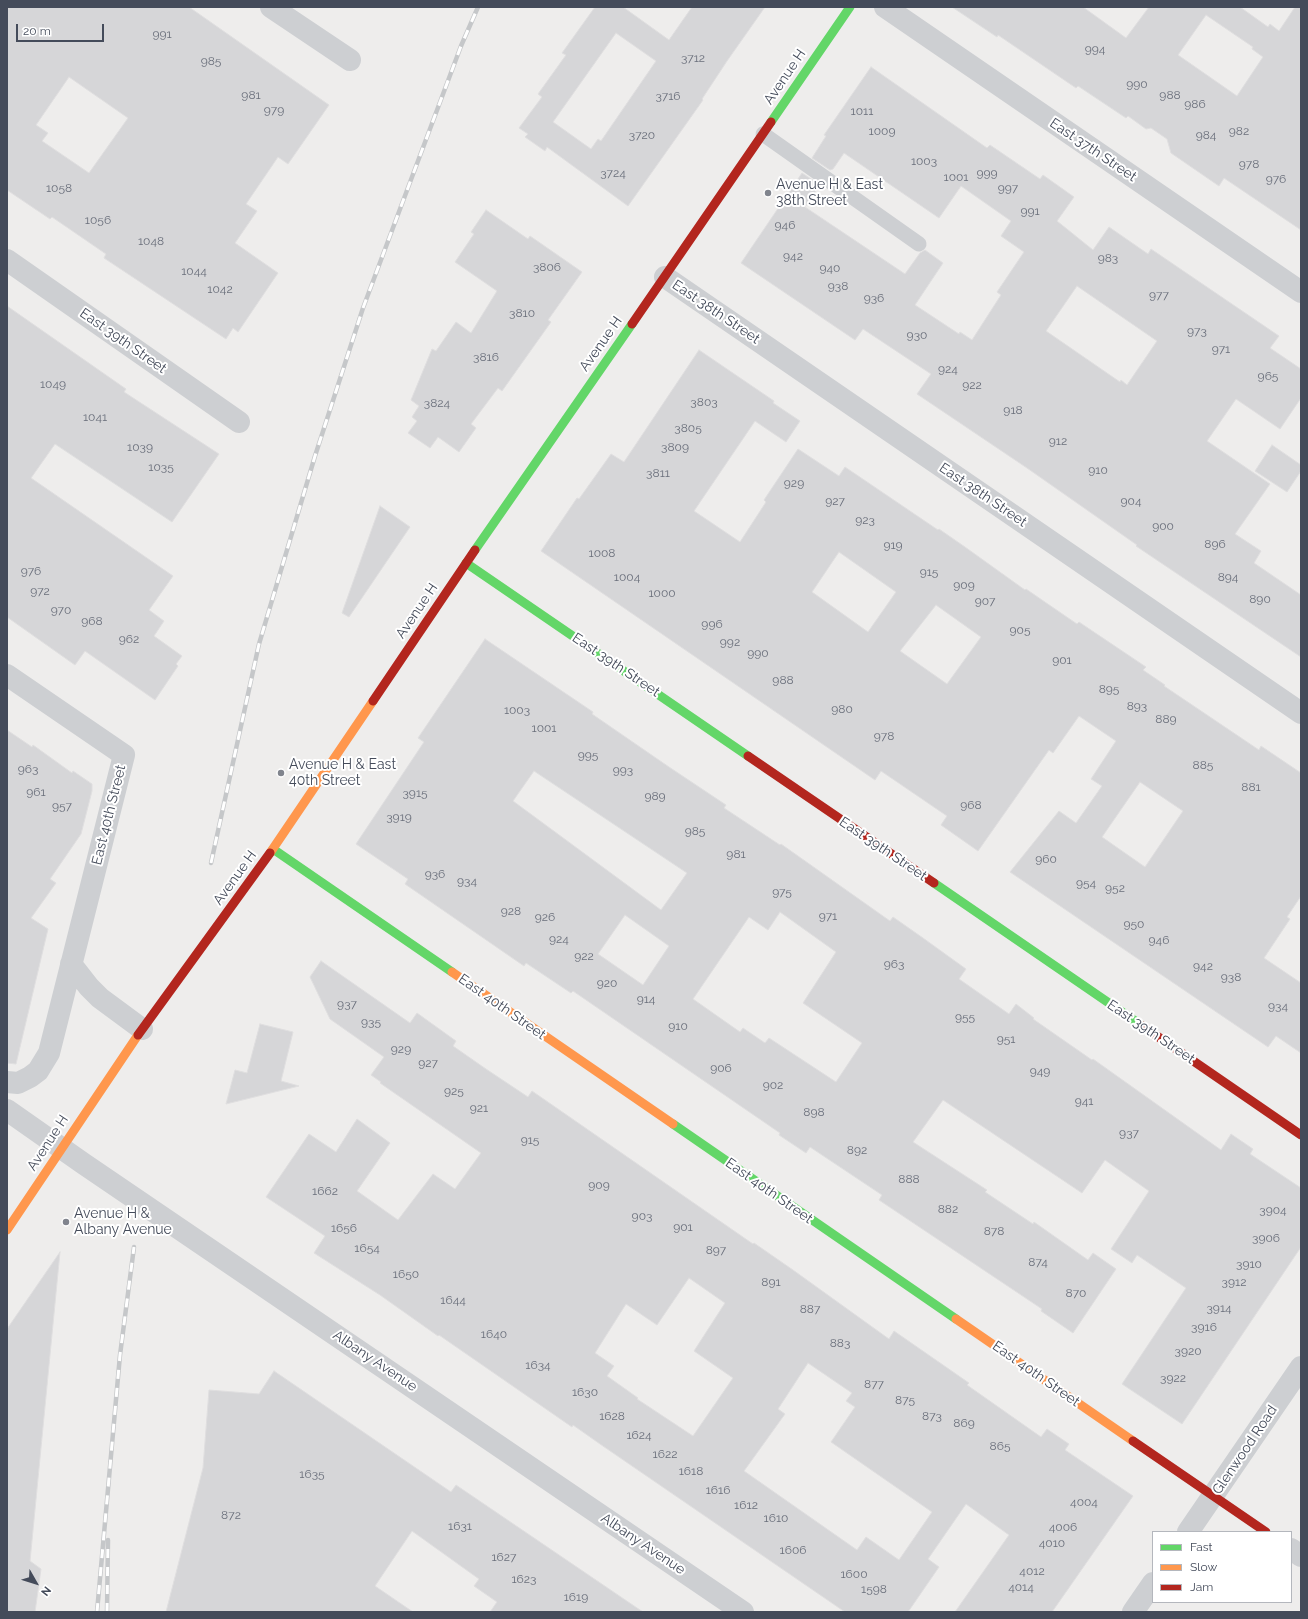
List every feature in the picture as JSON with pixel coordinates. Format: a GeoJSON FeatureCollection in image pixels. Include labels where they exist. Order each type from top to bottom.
{"type":"FeatureCollection","features":[{"type":"Feature","properties":{"kind":"street"},"geometry":{"type":"LineString","coordinates":[[271,7],[350,60]]}},
{"type":"Feature","properties":{"kind":"street","name":"Avenue H"},"geometry":{"type":"LineString","coordinates":[[7,1230],[142,1029],[273,849],[466,563],[665,277],[850,7]]}},
{"type":"Feature","properties":{"kind":"street","name":"East 37th Street"},"geometry":{"type":"LineString","coordinates":[[885,7],[1301,292]]}},
{"type":"Feature","properties":{"kind":"street","name":"East 39th Street"},"geometry":{"type":"LineString","coordinates":[[7,260],[239,422]]}},
{"type":"Feature","properties":{"kind":"street","name":"East 38th Street"},"geometry":{"type":"LineString","coordinates":[[665,277],[1301,713]]}},
{"type":"Feature","properties":{"kind":"street","name":"East 39th Street"},"geometry":{"type":"LineString","coordinates":[[466,563],[1301,1135]]}},
{"type":"Feature","properties":{"kind":"street","name":"East 40th Street"},"geometry":{"type":"LineString","coordinates":[[7,675],[124,756],[49,1053],[38,1071],[30,1077],[18,1083],[7,1082]]}},
{"type":"Feature","properties":{"kind":"street","name":"East 40th Street"},"geometry":{"type":"LineString","coordinates":[[273,849],[1265,1531]]}},
{"type":"Feature","properties":{"kind":"street"},"geometry":{"type":"LineString","coordinates":[[71,964],[89,987],[100,998],[142,1029]]}},
{"type":"Feature","properties":{"kind":"street","name":"Albany Avenue"},"geometry":{"type":"LineString","coordinates":[[7,1110],[743,1612]]}},
{"type":"Feature","properties":{"kind":"street","name":"Glenwood Road"},"geometry":{"type":"LineString","coordinates":[[1189,1531],[1301,1367]]}},
{"type":"Feature","properties":{"kind":"street"},"geometry":{"type":"LineString","coordinates":[[1292,1550],[1301,1556]]}},
{"type":"Feature","properties":{"kind":"street"},"geometry":{"type":"LineString","coordinates":[[1133,1612],[1152,1584]]}},
{"type":"Feature","properties":{"kind":"lane"},"geometry":{"type":"LineString","coordinates":[[763,134],[919,244]]}},
{"type":"Feature","properties":{"kind":"building"},"geometry":{"type":"Polygon","coordinates":[[[7,7],[189,7],[329,105],[288,164],[278,157],[246,204],[257,211],[235,243],[278,273],[238,332],[233,328],[226,339],[104,258],[106,254],[52,217],[50,219],[7,190],[7,7]],[[69,77],[36,125],[48,133],[42,141],[89,173],[128,118],[69,77]]]}},
{"type":"Feature","properties":{"kind":"building"},"geometry":{"type":"Polygon","coordinates":[[[595,7],[623,7],[669,40],[692,7],[765,7],[727,61],[702,99],[703,100],[628,206],[547,147],[545,151],[525,137],[528,134],[519,128],[542,97],[538,94],[566,55],[562,53],[595,7]],[[616,33],[553,122],[591,149],[598,139],[601,141],[656,61],[616,33]]]}},
{"type":"Feature","properties":{"kind":"building"},"geometry":{"type":"Polygon","coordinates":[[[952,7],[1083,7],[1126,38],[1149,7],[1240,7],[1268,27],[1270,24],[1279,31],[1295,7],[1301,7],[1301,230],[1224,178],[1219,186],[1171,153],[1167,139],[1151,128],[1146,129],[1128,116],[1126,118],[1078,86],[1076,88],[998,35],[997,37],[952,7]],[[1206,15],[1178,55],[1237,96],[1263,57],[1252,49],[1253,47],[1206,15]]]}},
{"type":"Feature","properties":{"kind":"building"},"geometry":{"type":"Polygon","coordinates":[[[871,67],[987,148],[990,145],[1040,179],[1043,175],[1074,197],[1057,221],[1093,250],[1109,227],[1148,254],[1151,249],[1279,336],[1270,348],[1301,369],[1301,398],[1280,429],[1236,399],[1207,441],[1270,484],[1235,534],[1261,551],[1254,563],[1301,595],[1301,657],[1136,546],[1137,545],[1027,468],[917,394],[931,374],[863,329],[855,340],[741,263],[802,173],[820,185],[805,207],[905,274],[920,253],[925,250],[943,263],[915,305],[959,334],[960,332],[972,340],[1001,295],[997,292],[1024,252],[1001,236],[1011,221],[961,186],[939,218],[844,153],[833,169],[830,170],[812,158],[826,136],[824,135],[871,67]],[[1077,286],[1046,331],[1120,382],[1121,380],[1127,385],[1157,341],[1077,286]]]}},
{"type":"Feature","properties":{"kind":"building"},"geometry":{"type":"Polygon","coordinates":[[[486,210],[528,239],[530,236],[582,272],[548,320],[551,322],[502,391],[498,388],[471,424],[476,428],[459,452],[438,437],[430,448],[408,433],[417,421],[412,417],[419,406],[411,400],[432,349],[436,351],[456,322],[471,333],[497,291],[455,262],[474,234],[471,232],[486,210]]]}},
{"type":"Feature","properties":{"kind":"building"},"geometry":{"type":"Polygon","coordinates":[[[7,306],[126,389],[124,392],[219,454],[172,522],[55,444],[31,478],[173,576],[149,610],[164,621],[154,636],[182,656],[176,664],[178,666],[155,700],[85,651],[75,665],[7,617],[7,306]]]}},
{"type":"Feature","properties":{"kind":"building"},"geometry":{"type":"Polygon","coordinates":[[[699,350],[774,401],[773,403],[800,421],[786,442],[755,421],[694,511],[740,542],[766,502],[764,500],[798,449],[839,476],[845,467],[938,530],[939,529],[1025,590],[1026,589],[1077,624],[1079,622],[1146,667],[1143,670],[1165,685],[1164,686],[1259,750],[1261,746],[1301,773],[1301,896],[1287,917],[1290,919],[1264,958],[1301,983],[1301,1053],[1276,1036],[1268,1047],[1010,872],[1059,811],[1076,823],[1102,786],[1091,779],[1116,741],[1079,716],[1053,753],[1049,750],[978,851],[941,825],[947,816],[881,771],[875,780],[541,551],[577,498],[579,499],[611,454],[624,462],[699,350]],[[839,552],[812,592],[868,632],[896,592],[839,552]],[[936,605],[900,651],[947,684],[981,637],[936,605]],[[1140,782],[1102,837],[1145,867],[1183,811],[1140,782]]]}},
{"type":"Feature","properties":{"kind":"building"},"geometry":{"type":"Polygon","coordinates":[[[1272,445],[1301,465],[1301,471],[1287,492],[1255,471],[1272,445]]]}},
{"type":"Feature","properties":{"kind":"building"},"geometry":{"type":"Polygon","coordinates":[[[380,506],[410,527],[349,617],[342,613],[380,506]]]}},
{"type":"Feature","properties":{"kind":"building"},"geometry":{"type":"Polygon","coordinates":[[[485,639],[726,805],[724,808],[780,845],[781,844],[890,921],[893,917],[923,938],[966,969],[959,979],[1009,1014],[1016,1004],[1034,1018],[1033,1019],[1092,1060],[1093,1059],[1221,1150],[1231,1134],[1253,1149],[1250,1154],[1301,1188],[1301,1247],[1182,1424],[1122,1384],[1186,1288],[1137,1255],[1132,1263],[1111,1249],[1149,1191],[1105,1160],[1082,1193],[943,1100],[913,1142],[987,1190],[985,1192],[1033,1224],[1034,1222],[1088,1260],[1093,1253],[1116,1269],[1073,1333],[1041,1311],[1042,1309],[879,1200],[882,1195],[810,1147],[806,1153],[779,1135],[780,1133],[573,991],[571,993],[526,963],[524,966],[405,884],[408,879],[356,844],[424,742],[418,738],[485,639]],[[534,771],[513,801],[661,910],[687,873],[534,771]],[[780,912],[768,930],[749,917],[693,999],[740,1032],[743,1028],[765,1043],[769,1038],[836,1082],[862,1043],[803,1003],[836,952],[780,912]],[[625,915],[598,954],[643,985],[669,946],[625,915]]]}},
{"type":"Feature","properties":{"kind":"building"},"geometry":{"type":"Polygon","coordinates":[[[7,730],[32,747],[33,745],[72,773],[73,771],[92,784],[92,791],[81,834],[50,879],[56,883],[31,918],[48,929],[16,1064],[7,1063],[7,730]]]}},
{"type":"Feature","properties":{"kind":"building"},"geometry":{"type":"Polygon","coordinates":[[[321,961],[410,1023],[417,1013],[456,1041],[453,1046],[486,1069],[528,1097],[532,1091],[793,1270],[889,1339],[894,1331],[969,1383],[967,1385],[1041,1437],[1047,1429],[1069,1444],[1065,1450],[1133,1496],[1052,1612],[955,1612],[1009,1535],[966,1504],[928,1559],[939,1567],[908,1612],[845,1612],[573,1425],[572,1427],[380,1295],[314,1253],[325,1236],[266,1197],[309,1134],[336,1152],[357,1119],[390,1143],[357,1191],[398,1220],[433,1174],[455,1189],[481,1153],[380,1083],[381,1082],[371,1075],[384,1057],[330,1019],[310,977],[321,961]],[[689,1278],[657,1325],[626,1304],[595,1353],[614,1366],[607,1376],[638,1398],[637,1399],[693,1436],[733,1378],[694,1351],[725,1303],[689,1278]],[[808,1363],[778,1409],[785,1414],[744,1471],[857,1550],[866,1537],[899,1560],[932,1512],[831,1442],[855,1407],[846,1401],[852,1393],[808,1363]]]}},
{"type":"Feature","properties":{"kind":"building"},"geometry":{"type":"Polygon","coordinates":[[[260,1024],[293,1032],[281,1081],[299,1086],[226,1104],[235,1070],[247,1073],[260,1024]]]}},
{"type":"Feature","properties":{"kind":"building"},"geometry":{"type":"Polygon","coordinates":[[[60,1252],[30,1561],[41,1569],[35,1612],[7,1612],[7,1329],[60,1252]]]}},
{"type":"Feature","properties":{"kind":"building"},"geometry":{"type":"Polygon","coordinates":[[[274,1371],[451,1492],[456,1485],[643,1612],[490,1612],[497,1602],[474,1586],[479,1579],[412,1531],[375,1586],[413,1612],[166,1612],[203,1468],[209,1390],[259,1394],[274,1371]]]}},
{"type":"Feature","properties":{"kind":"railway"},"geometry":{"type":"LineString","coordinates":[[211,863],[259,644],[315,456],[363,308],[461,46],[478,7]]}},
{"type":"Feature","properties":{"kind":"railway"},"geometry":{"type":"LineString","coordinates":[[97,1612],[120,1355],[134,1247]]}},
{"type":"Feature","properties":{"kind":"railway"},"geometry":{"type":"LineString","coordinates":[[107,1612],[108,1540]]}},
{"type":"Feature","properties":{"kind":"traffic: fast"},"geometry":{"type":"LineString","coordinates":[[771,122],[850,7]]}},
{"type":"Feature","properties":{"kind":"traffic: fast"},"geometry":{"type":"LineString","coordinates":[[475,550],[632,324]]}},
{"type":"Feature","properties":{"kind":"traffic: fast"},"geometry":{"type":"LineString","coordinates":[[466,563],[748,756]]}},
{"type":"Feature","properties":{"kind":"traffic: fast"},"geometry":{"type":"LineString","coordinates":[[273,849],[452,972]]}},
{"type":"Feature","properties":{"kind":"traffic: fast"},"geometry":{"type":"LineString","coordinates":[[934,883],[1141,1025]]}},
{"type":"Feature","properties":{"kind":"traffic: fast"},"geometry":{"type":"LineString","coordinates":[[673,1124],[956,1319]]}},
{"type":"Feature","properties":{"kind":"traffic: slow"},"geometry":{"type":"LineString","coordinates":[[270,853],[373,701]]}},
{"type":"Feature","properties":{"kind":"traffic: slow"},"geometry":{"type":"LineString","coordinates":[[452,972],[673,1124]]}},
{"type":"Feature","properties":{"kind":"traffic: slow"},"geometry":{"type":"LineString","coordinates":[[7,1230],[138,1035]]}},
{"type":"Feature","properties":{"kind":"traffic: slow"},"geometry":{"type":"LineString","coordinates":[[956,1319],[1133,1441]]}},
{"type":"Feature","properties":{"kind":"traffic: jam"},"geometry":{"type":"LineString","coordinates":[[632,324],[771,122]]}},
{"type":"Feature","properties":{"kind":"traffic: jam"},"geometry":{"type":"LineString","coordinates":[[373,701],[475,550]]}},
{"type":"Feature","properties":{"kind":"traffic: jam"},"geometry":{"type":"LineString","coordinates":[[748,756],[934,883]]}},
{"type":"Feature","properties":{"kind":"traffic: jam"},"geometry":{"type":"LineString","coordinates":[[138,1035],[270,853]]}},
{"type":"Feature","properties":{"kind":"traffic: jam"},"geometry":{"type":"LineString","coordinates":[[1141,1025],[1301,1135]]}},
{"type":"Feature","properties":{"kind":"traffic: jam"},"geometry":{"type":"LineString","coordinates":[[1133,1441],[1265,1531]]}},
{"type":"Feature","properties":{"kind":"place","name":"Avenue H & East 38th Street"},"geometry":{"type":"Point","coordinates":[768,193]}},
{"type":"Feature","properties":{"kind":"place","name":"Avenue H & East 40th Street"},"geometry":{"type":"Point","coordinates":[281,773]}},
{"type":"Feature","properties":{"kind":"place","name":"Avenue H & Albany Avenue"},"geometry":{"type":"Point","coordinates":[66,1222]}}]}
